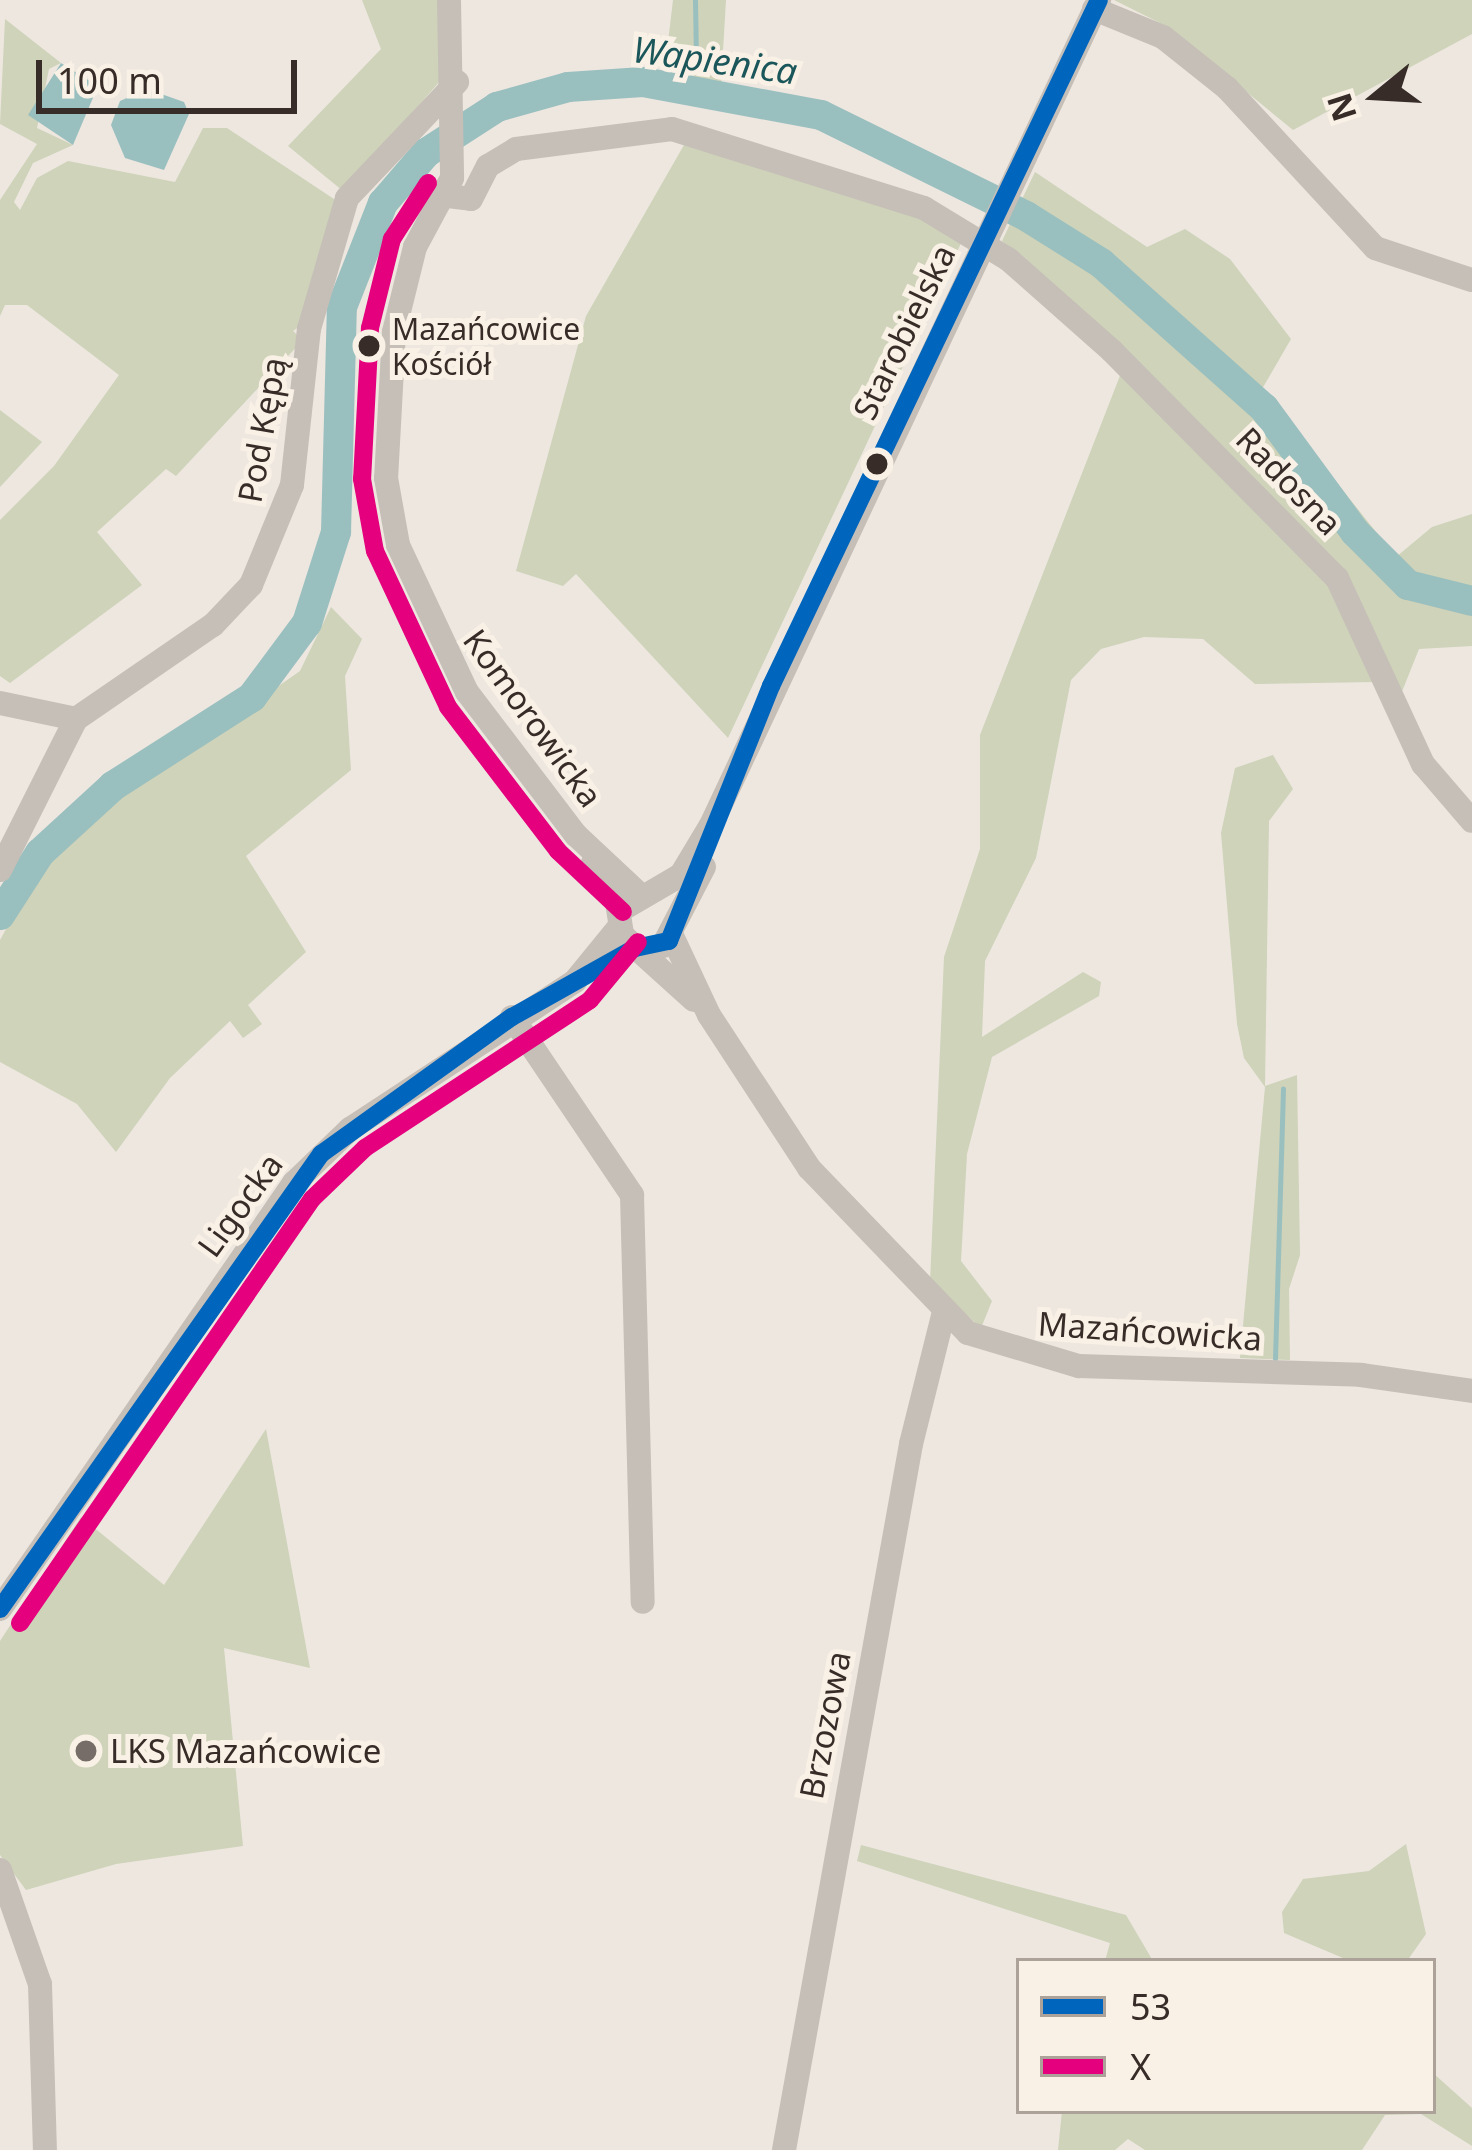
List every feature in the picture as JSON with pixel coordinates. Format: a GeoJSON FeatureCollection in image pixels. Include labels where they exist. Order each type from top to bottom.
{"type":"FeatureCollection","features":[{"type":"Feature","properties":{"kind":"street","name":"Komorowicka"},"geometry":{"type":"LineString","coordinates":[[449,0],[457,92],[455,159],[448,196],[416,247],[394,332],[386,478],[398,544],[467,692],[633,906]]}},
{"type":"Feature","properties":{"kind":"street","name":"Starobielska"},"geometry":{"type":"LineString","coordinates":[[711,825],[1096,4]]}},
{"type":"Feature","properties":{"kind":"street"},"geometry":{"type":"LineString","coordinates":[[1096,4],[1163,37],[1228,88],[1375,248],[1472,280]]}},
{"type":"Feature","properties":{"kind":"street","name":"Pod Kępą"},"geometry":{"type":"LineString","coordinates":[[0,870],[76,719],[213,625],[251,585],[292,485],[309,329],[347,198],[457,92]]}},
{"type":"Feature","properties":{"kind":"street","name":"Radosna"},"geometry":{"type":"LineString","coordinates":[[448,196],[472,199],[488,166],[516,148],[672,129],[924,208],[987,236],[1112,351],[1337,578],[1423,764],[1472,821]]}},
{"type":"Feature","properties":{"kind":"street"},"geometry":{"type":"LineString","coordinates":[[0,703],[76,719]]}},
{"type":"Feature","properties":{"kind":"street"},"geometry":{"type":"LineString","coordinates":[[575,981],[674,926],[703,870],[711,825]]}},
{"type":"Feature","properties":{"kind":"street","name":"Ligocka"},"geometry":{"type":"LineString","coordinates":[[0,1609],[294,1183],[350,1129],[512,1017],[575,981],[633,906],[682,875],[711,825]]}},
{"type":"Feature","properties":{"kind":"street"},"geometry":{"type":"LineString","coordinates":[[633,906],[640,949],[709,1015]]}},
{"type":"Feature","properties":{"kind":"street","name":"Mazańcowicka"},"geometry":{"type":"LineString","coordinates":[[633,906],[674,926],[709,1015],[809,1168],[944,1316],[1039,1361],[1361,1375],[1472,1391]]}},
{"type":"Feature","properties":{"kind":"street"},"geometry":{"type":"LineString","coordinates":[[512,1017],[632,1195],[643,1603]]}},
{"type":"Feature","properties":{"kind":"street","name":"Brzozowa"},"geometry":{"type":"LineString","coordinates":[[784,2150],[906,1467],[944,1316]]}},
{"type":"Feature","properties":{"kind":"street"},"geometry":{"type":"LineString","coordinates":[[0,1870],[40,1984],[45,2150]]}},
{"type":"Feature","properties":{"kind":"green space"},"geometry":{"type":"Polygon","coordinates":[[[362,0],[440,0],[448,72],[343,191],[288,146],[381,49],[362,0]]]}},
{"type":"Feature","properties":{"kind":"green space"},"geometry":{"type":"Polygon","coordinates":[[[673,0],[726,0],[721,84],[697,83],[666,59],[673,0]]]}},
{"type":"Feature","properties":{"kind":"green space"},"geometry":{"type":"Polygon","coordinates":[[[1114,0],[1472,0],[1472,34],[1293,130],[1166,26],[1114,0]]]}},
{"type":"Feature","properties":{"kind":"green space"},"geometry":{"type":"Polygon","coordinates":[[[5,19],[61,63],[49,69],[37,128],[73,145],[33,163],[14,202],[20,210],[37,178],[68,161],[175,182],[203,128],[227,128],[337,201],[303,324],[293,331],[303,340],[176,476],[166,469],[97,532],[142,585],[10,683],[0,676],[0,520],[54,466],[119,375],[27,305],[5,305],[0,316],[0,200],[37,144],[0,124],[5,19]]]}},
{"type":"Feature","properties":{"kind":"green space"},"geometry":{"type":"Polygon","coordinates":[[[684,145],[922,215],[963,239],[728,738],[576,574],[563,586],[516,571],[586,316],[684,145]]]}},
{"type":"Feature","properties":{"kind":"green space"},"geometry":{"type":"Polygon","coordinates":[[[1035,172],[1147,247],[1185,229],[1230,259],[1291,339],[1262,389],[1396,557],[1432,527],[1472,514],[1472,646],[1419,649],[1399,699],[1341,577],[1118,343],[1002,241],[1035,172]]]}},
{"type":"Feature","properties":{"kind":"green space"},"geometry":{"type":"Polygon","coordinates":[[[1123,368],[1333,581],[1375,682],[1255,684],[1203,639],[1144,637],[1101,649],[1071,680],[1036,858],[985,961],[982,1037],[1083,972],[1101,982],[1099,996],[992,1057],[967,1154],[961,1261],[992,1301],[981,1328],[930,1283],[944,957],[980,849],[980,735],[1123,368]]]}},
{"type":"Feature","properties":{"kind":"green space"},"geometry":{"type":"Polygon","coordinates":[[[0,410],[42,442],[0,487],[0,410]]]}},
{"type":"Feature","properties":{"kind":"green space"},"geometry":{"type":"Polygon","coordinates":[[[331,607],[362,639],[345,676],[351,770],[246,856],[306,952],[248,1005],[262,1024],[243,1038],[230,1021],[170,1078],[116,1152],[77,1104],[0,1062],[0,940],[32,882],[96,814],[300,671],[331,607]]]}},
{"type":"Feature","properties":{"kind":"green space"},"geometry":{"type":"Polygon","coordinates":[[[1273,755],[1293,789],[1269,821],[1265,1086],[1297,1075],[1300,1255],[1289,1289],[1290,1360],[1240,1358],[1265,1087],[1244,1058],[1237,1024],[1221,833],[1235,768],[1273,755]]]}},
{"type":"Feature","properties":{"kind":"green space","name":"LKS Mazańcowice"},"geometry":{"type":"Polygon","coordinates":[[[266,1429],[310,1668],[224,1648],[243,1846],[116,1864],[26,1890],[0,1855],[0,1641],[81,1517],[164,1585],[266,1429]]]}},
{"type":"Feature","properties":{"kind":"green space"},"geometry":{"type":"Polygon","coordinates":[[[1406,1844],[1426,1934],[1409,1958],[1343,1958],[1284,1933],[1282,1912],[1303,1879],[1369,1871],[1406,1844]]]}},
{"type":"Feature","properties":{"kind":"green space"},"geometry":{"type":"Polygon","coordinates":[[[861,1845],[1126,1915],[1151,1958],[1106,1958],[1110,1943],[857,1861],[861,1845]]]}},
{"type":"Feature","properties":{"kind":"green space"},"geometry":{"type":"Polygon","coordinates":[[[1436,2076],[1472,2108],[1472,2146],[1421,2114],[1436,2114],[1436,2076]]]}},
{"type":"Feature","properties":{"kind":"green space"},"geometry":{"type":"Polygon","coordinates":[[[1062,2114],[1421,2114],[1385,2115],[1362,2150],[1145,2150],[1128,2139],[1115,2150],[1058,2150],[1062,2114]]]}},
{"type":"Feature","properties":{"kind":"water"},"geometry":{"type":"Polygon","coordinates":[[[61,63],[98,86],[73,145],[28,115],[61,63]]]}},
{"type":"Feature","properties":{"kind":"water"},"geometry":{"type":"Polygon","coordinates":[[[147,89],[184,102],[189,114],[164,170],[125,158],[111,125],[120,101],[147,89]]]}},
{"type":"Feature","properties":{"kind":"waterway"},"geometry":{"type":"LineString","coordinates":[[683,90],[696,58],[695,0]]}},
{"type":"Feature","properties":{"kind":"waterway","name":"Wapienica"},"geometry":{"type":"LineString","coordinates":[[0,915],[40,853],[113,786],[252,697],[307,623],[336,532],[342,307],[383,203],[426,153],[497,107],[568,87],[643,82],[821,115],[1026,216],[1101,263],[1264,408],[1355,532],[1408,585],[1472,601]]}},
{"type":"Feature","properties":{"kind":"waterway"},"geometry":{"type":"LineString","coordinates":[[1275,1359],[1283,1089]]}},
{"type":"Feature","properties":{"kind":"transit line","name":"53"},"geometry":{"type":"LineString","coordinates":[[0,1609],[321,1154],[512,1017],[635,948],[669,941],[771,686],[1099,0]]}},
{"type":"Feature","properties":{"kind":"transit line","name":"X"},"geometry":{"type":"LineString","coordinates":[[428,183],[392,239],[370,328],[362,479],[375,551],[448,707],[558,851],[623,912]]}},
{"type":"Feature","properties":{"kind":"transit line","name":"X"},"geometry":{"type":"LineString","coordinates":[[20,1623],[312,1199],[365,1148],[590,1000],[638,942]]}},
{"type":"Feature","properties":{"kind":"place","name":"Mazańcowice Kościół"},"geometry":{"type":"Point","coordinates":[369,346]}},
{"type":"Feature","properties":{"kind":"place","name":"LKS Mazańcowice"},"geometry":{"type":"Point","coordinates":[86,1751]}}]}
